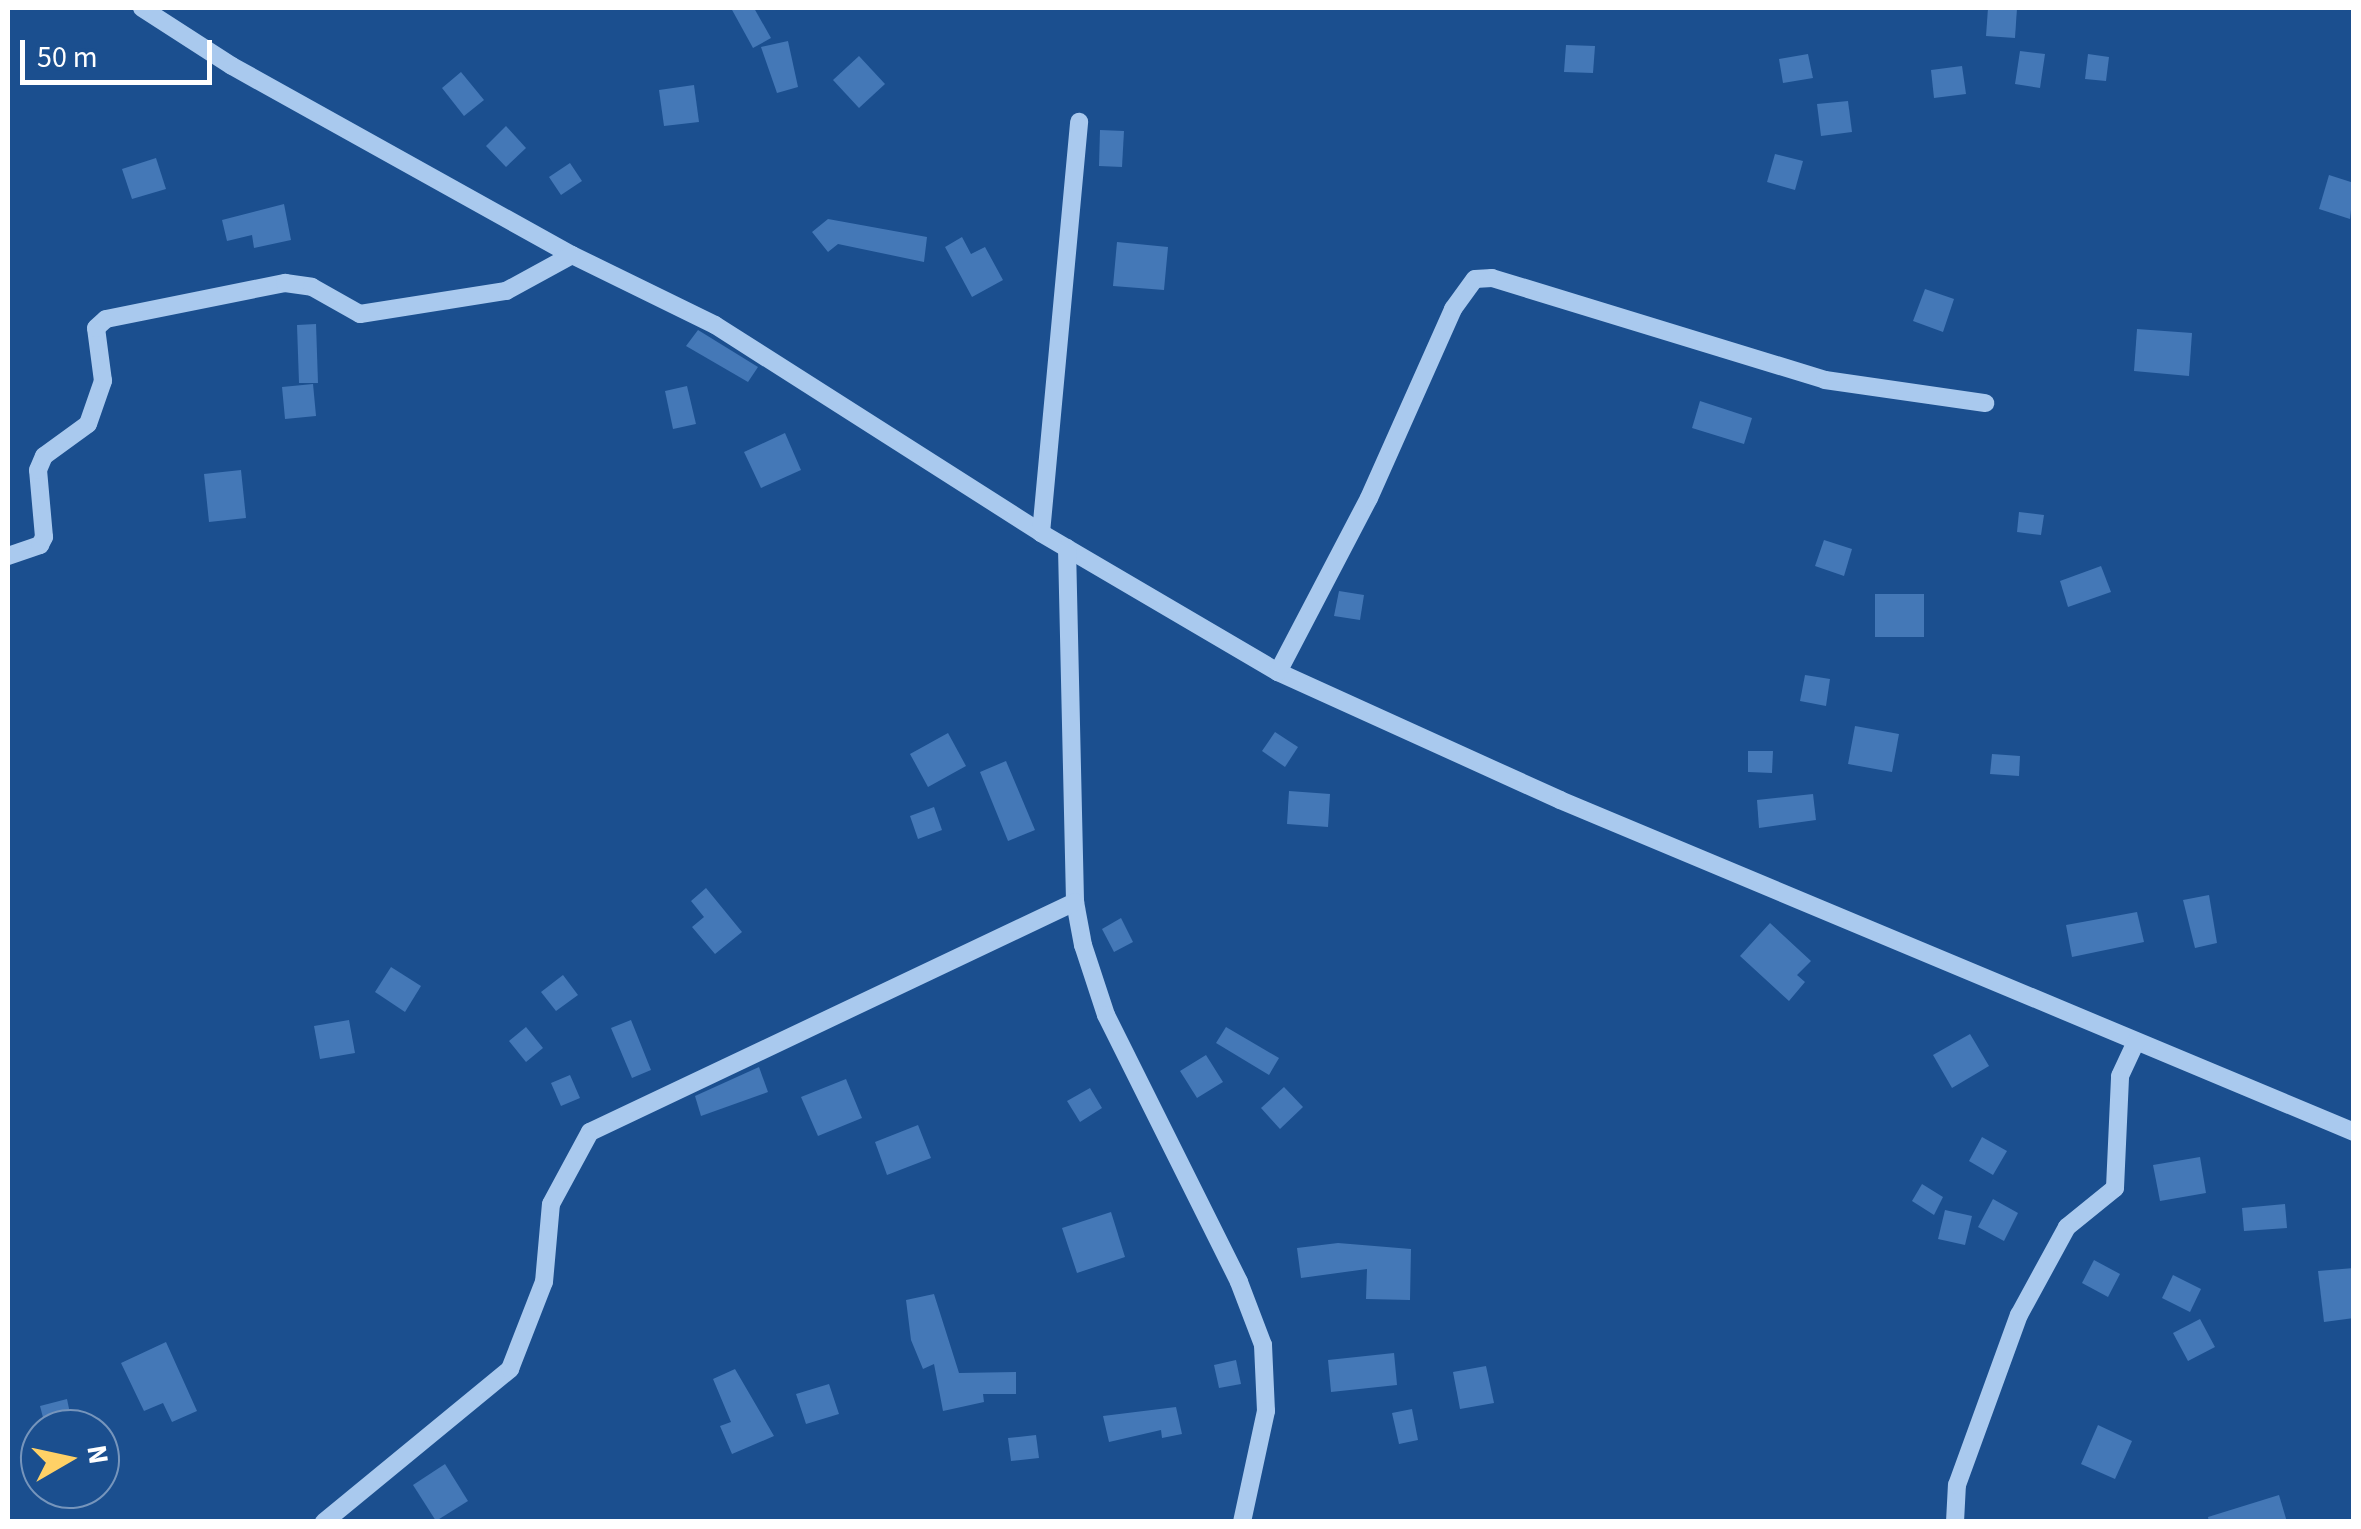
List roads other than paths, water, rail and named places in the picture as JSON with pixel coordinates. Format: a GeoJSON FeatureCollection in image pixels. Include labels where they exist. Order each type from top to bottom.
{"type":"FeatureCollection","features":[{"type":"Feature","properties":{"kind":"street"},"geometry":{"type":"LineString","coordinates":[[142,8],[232,66],[572,255],[715,325],[1067,548],[1278,672],[1560,800],[2354,1132]]}},
{"type":"Feature","properties":{"kind":"street"},"geometry":{"type":"LineString","coordinates":[[1042,532],[1079,122]]}},
{"type":"Feature","properties":{"kind":"street"},"geometry":{"type":"LineString","coordinates":[[8,556],[40,545],[44,537],[38,470],[44,456],[88,424],[104,381],[96,328],[106,319],[285,283],[312,286],[360,314],[506,292],[572,255]]}},
{"type":"Feature","properties":{"kind":"street"},"geometry":{"type":"LineString","coordinates":[[1278,672],[1369,498],[1453,309],[1475,279],[1492,278],[1825,380],[1984,403]]}},
{"type":"Feature","properties":{"kind":"street"},"geometry":{"type":"LineString","coordinates":[[1067,548],[1075,902],[1106,1014],[1239,1282],[1263,1345],[1266,1411],[1242,1522]]}},
{"type":"Feature","properties":{"kind":"street"},"geometry":{"type":"LineString","coordinates":[[324,1522],[510,1370],[544,1282],[551,1204],[590,1132],[1075,902]]}},
{"type":"Feature","properties":{"kind":"street"},"geometry":{"type":"LineString","coordinates":[[1955,1522],[1957,1485],[2019,1315],[2067,1226],[2115,1188],[2120,1076],[2136,1042]]}}]}
